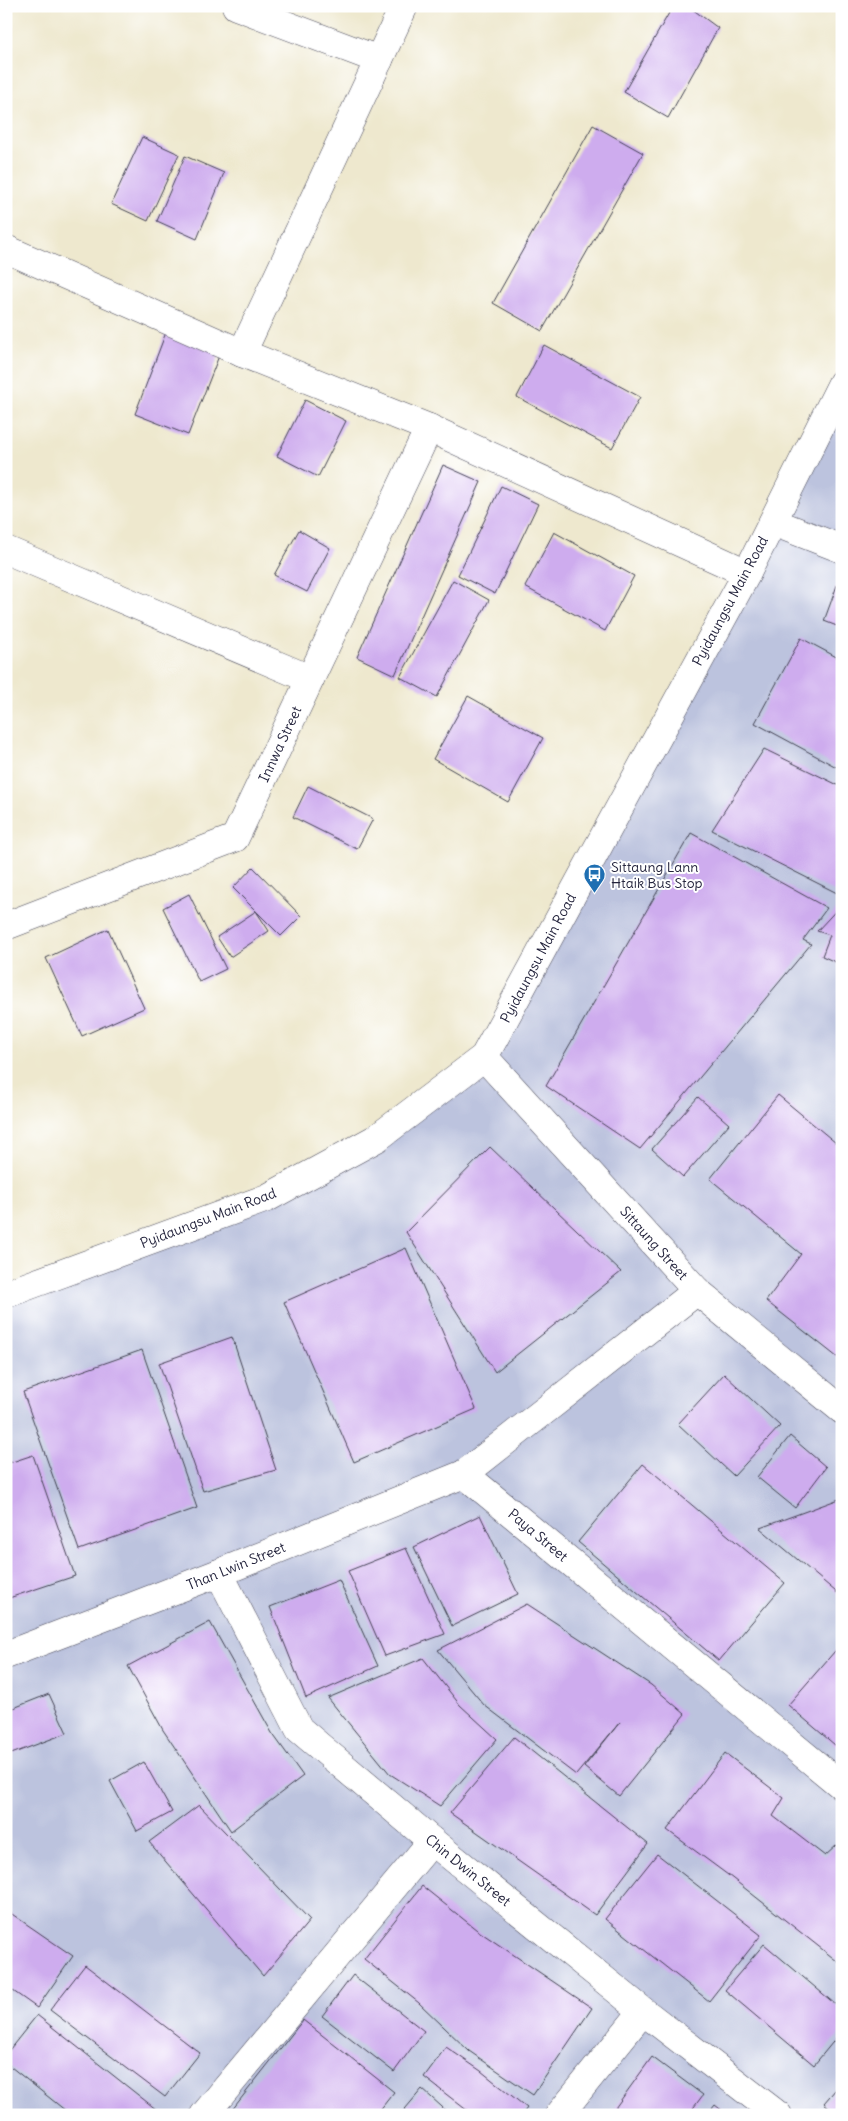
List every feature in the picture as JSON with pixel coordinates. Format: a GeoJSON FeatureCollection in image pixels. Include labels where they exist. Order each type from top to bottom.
{"type":"FeatureCollection","features":[{"type":"Feature","properties":{"kind":"street"},"geometry":{"type":"LineString","coordinates":[[236,6],[379,60]]}},
{"type":"Feature","properties":{"kind":"street"},"geometry":{"type":"LineString","coordinates":[[242,353],[404,6]]}},
{"type":"Feature","properties":{"kind":"street"},"geometry":{"type":"LineString","coordinates":[[6,248],[242,353],[429,428],[747,573]]}},
{"type":"Feature","properties":{"kind":"street","name":"Pyidaungsu Main Road"},"geometry":{"type":"LineString","coordinates":[[6,1294],[267,1198],[377,1138],[484,1057],[747,573],[842,383]]}},
{"type":"Feature","properties":{"kind":"street","name":"Innwa Street"},"geometry":{"type":"LineString","coordinates":[[6,926],[235,838],[429,428]]}},
{"type":"Feature","properties":{"kind":"street"},"geometry":{"type":"LineString","coordinates":[[773,522],[842,549]]}},
{"type":"Feature","properties":{"kind":"street"},"geometry":{"type":"LineString","coordinates":[[6,550],[310,679]]}},
{"type":"Feature","properties":{"kind":"street","name":"Sittaung Street"},"geometry":{"type":"LineString","coordinates":[[484,1057],[697,1291],[842,1410]]}},
{"type":"Feature","properties":{"kind":"street"},"geometry":{"type":"LineString","coordinates":[[464,1474],[697,1291]]}},
{"type":"Feature","properties":{"kind":"street","name":"Than Lwin Street"},"geometry":{"type":"LineString","coordinates":[[6,1655],[219,1573],[464,1474]]}},
{"type":"Feature","properties":{"kind":"street","name":"Paya Street"},"geometry":{"type":"LineString","coordinates":[[464,1474],[842,1786]]}},
{"type":"Feature","properties":{"kind":"street","name":"Chin Dwin Street"},"geometry":{"type":"LineString","coordinates":[[219,1573],[299,1729],[432,1841],[643,2011],[778,2115]]}},
{"type":"Feature","properties":{"kind":"street"},"geometry":{"type":"LineString","coordinates":[[204,2115],[432,1841]]}},
{"type":"Feature","properties":{"kind":"street"},"geometry":{"type":"LineString","coordinates":[[559,2115],[643,2011]]}},
{"type":"Feature","properties":{"kind":"shaded area"},"geometry":{"type":"Polygon","coordinates":[[[842,383],[842,2115],[6,2115],[6,1294],[267,1198],[484,1057],[842,383]]]}},
{"type":"Feature","properties":{"kind":"building"},"geometry":{"type":"Polygon","coordinates":[[[673,6],[688,6],[718,28],[668,118],[624,92],[673,6]]]}},
{"type":"Feature","properties":{"kind":"building"},"geometry":{"type":"Polygon","coordinates":[[[593,125],[643,153],[542,331],[493,303],[593,125]]]}},
{"type":"Feature","properties":{"kind":"building"},"geometry":{"type":"Polygon","coordinates":[[[142,137],[179,154],[148,221],[111,204],[142,137]]]}},
{"type":"Feature","properties":{"kind":"building"},"geometry":{"type":"Polygon","coordinates":[[[185,156],[224,173],[197,239],[157,221],[185,156]]]}},
{"type":"Feature","properties":{"kind":"building"},"geometry":{"type":"Polygon","coordinates":[[[168,327],[222,348],[188,435],[135,414],[168,327]]]}},
{"type":"Feature","properties":{"kind":"building"},"geometry":{"type":"Polygon","coordinates":[[[544,345],[640,397],[612,448],[517,397],[544,345]]]}},
{"type":"Feature","properties":{"kind":"building"},"geometry":{"type":"Polygon","coordinates":[[[305,400],[346,421],[318,477],[277,456],[305,400]]]}},
{"type":"Feature","properties":{"kind":"building"},"geometry":{"type":"Polygon","coordinates":[[[443,465],[481,482],[395,675],[357,657],[443,465]]]}},
{"type":"Feature","properties":{"kind":"building"},"geometry":{"type":"Polygon","coordinates":[[[501,486],[538,504],[495,594],[458,575],[501,486]]]}},
{"type":"Feature","properties":{"kind":"building"},"geometry":{"type":"Polygon","coordinates":[[[299,530],[330,548],[307,592],[274,575],[299,530]]]}},
{"type":"Feature","properties":{"kind":"building"},"geometry":{"type":"Polygon","coordinates":[[[554,532],[634,576],[605,631],[525,587],[554,532]]]}},
{"type":"Feature","properties":{"kind":"building"},"geometry":{"type":"Polygon","coordinates":[[[453,580],[489,600],[437,697],[400,677],[453,580]]]}},
{"type":"Feature","properties":{"kind":"building"},"geometry":{"type":"Polygon","coordinates":[[[839,580],[842,581],[842,628],[824,621],[839,580]]]}},
{"type":"Feature","properties":{"kind":"building"},"geometry":{"type":"Polygon","coordinates":[[[801,638],[842,660],[842,770],[755,723],[801,638]]]}},
{"type":"Feature","properties":{"kind":"building"},"geometry":{"type":"Polygon","coordinates":[[[468,696],[543,738],[508,802],[433,759],[468,696]]]}},
{"type":"Feature","properties":{"kind":"building"},"geometry":{"type":"Polygon","coordinates":[[[764,749],[842,787],[842,890],[839,894],[712,830],[764,749]]]}},
{"type":"Feature","properties":{"kind":"building"},"geometry":{"type":"Polygon","coordinates":[[[308,786],[373,819],[357,849],[293,817],[308,786]]]}},
{"type":"Feature","properties":{"kind":"building"},"geometry":{"type":"Polygon","coordinates":[[[691,833],[827,908],[803,940],[811,944],[640,1149],[546,1086],[691,833]]]}},
{"type":"Feature","properties":{"kind":"building"},"geometry":{"type":"Polygon","coordinates":[[[253,867],[301,916],[281,936],[233,888],[253,867]]]}},
{"type":"Feature","properties":{"kind":"building"},"geometry":{"type":"Polygon","coordinates":[[[189,894],[226,969],[199,982],[163,908],[189,894]]]}},
{"type":"Feature","properties":{"kind":"building"},"geometry":{"type":"Polygon","coordinates":[[[842,904],[842,965],[822,956],[830,935],[817,931],[842,904]]]}},
{"type":"Feature","properties":{"kind":"building"},"geometry":{"type":"Polygon","coordinates":[[[256,911],[269,931],[230,957],[217,937],[256,911]]]}},
{"type":"Feature","properties":{"kind":"building"},"geometry":{"type":"Polygon","coordinates":[[[108,929],[144,1008],[82,1036],[46,958],[108,929]]]}},
{"type":"Feature","properties":{"kind":"building"},"geometry":{"type":"Polygon","coordinates":[[[778,1095],[842,1148],[842,1361],[766,1301],[801,1254],[710,1179],[778,1095]]]}},
{"type":"Feature","properties":{"kind":"building"},"geometry":{"type":"Polygon","coordinates":[[[698,1097],[729,1124],[683,1177],[652,1149],[698,1097]]]}},
{"type":"Feature","properties":{"kind":"building"},"geometry":{"type":"Polygon","coordinates":[[[490,1147],[621,1272],[495,1372],[406,1232],[490,1147]]]}},
{"type":"Feature","properties":{"kind":"building"},"geometry":{"type":"Polygon","coordinates":[[[406,1248],[476,1409],[354,1462],[284,1302],[406,1248]]]}},
{"type":"Feature","properties":{"kind":"building"},"geometry":{"type":"Polygon","coordinates":[[[232,1337],[276,1470],[203,1491],[159,1363],[232,1337]]]}},
{"type":"Feature","properties":{"kind":"building"},"geometry":{"type":"Polygon","coordinates":[[[142,1350],[197,1508],[79,1550],[23,1392],[142,1350]]]}},
{"type":"Feature","properties":{"kind":"building"},"geometry":{"type":"Polygon","coordinates":[[[724,1374],[780,1426],[734,1476],[678,1424],[724,1374]]]}},
{"type":"Feature","properties":{"kind":"building"},"geometry":{"type":"Polygon","coordinates":[[[790,1436],[826,1467],[795,1508],[757,1477],[790,1436]]]}},
{"type":"Feature","properties":{"kind":"building"},"geometry":{"type":"Polygon","coordinates":[[[33,1455],[75,1576],[6,1599],[6,1464],[33,1455]]]}},
{"type":"Feature","properties":{"kind":"building"},"geometry":{"type":"Polygon","coordinates":[[[643,1464],[785,1583],[719,1661],[578,1542],[643,1464]]]}},
{"type":"Feature","properties":{"kind":"building"},"geometry":{"type":"Polygon","coordinates":[[[842,1498],[842,1597],[760,1528],[842,1498]]]}},
{"type":"Feature","properties":{"kind":"building"},"geometry":{"type":"Polygon","coordinates":[[[480,1515],[518,1594],[452,1626],[414,1547],[480,1515]]]}},
{"type":"Feature","properties":{"kind":"building"},"geometry":{"type":"Polygon","coordinates":[[[406,1548],[445,1634],[385,1656],[348,1571],[406,1548]]]}},
{"type":"Feature","properties":{"kind":"building"},"geometry":{"type":"Polygon","coordinates":[[[339,1580],[378,1666],[306,1698],[270,1607],[339,1580]]]}},
{"type":"Feature","properties":{"kind":"building"},"geometry":{"type":"Polygon","coordinates":[[[527,1604],[651,1685],[685,1714],[619,1796],[584,1767],[620,1722],[576,1775],[484,1705],[438,1650],[527,1604]]]}},
{"type":"Feature","properties":{"kind":"building"},"geometry":{"type":"Polygon","coordinates":[[[210,1622],[272,1733],[303,1776],[231,1831],[163,1730],[128,1666],[210,1622]]]}},
{"type":"Feature","properties":{"kind":"building"},"geometry":{"type":"Polygon","coordinates":[[[842,1643],[842,1751],[788,1705],[842,1643]]]}},
{"type":"Feature","properties":{"kind":"building"},"geometry":{"type":"Polygon","coordinates":[[[423,1658],[460,1705],[497,1739],[440,1806],[390,1774],[328,1698],[423,1658]]]}},
{"type":"Feature","properties":{"kind":"building"},"geometry":{"type":"Polygon","coordinates":[[[49,1694],[67,1733],[6,1756],[6,1711],[49,1694]]]}},
{"type":"Feature","properties":{"kind":"building"},"geometry":{"type":"Polygon","coordinates":[[[514,1737],[648,1844],[595,1915],[450,1813],[514,1737]]]}},
{"type":"Feature","properties":{"kind":"building"},"geometry":{"type":"Polygon","coordinates":[[[725,1753],[784,1798],[773,1816],[825,1856],[837,1845],[842,1849],[842,1965],[728,1875],[667,1830],[725,1753]]]}},
{"type":"Feature","properties":{"kind":"building"},"geometry":{"type":"Polygon","coordinates":[[[144,1762],[172,1812],[137,1831],[110,1781],[144,1762]]]}},
{"type":"Feature","properties":{"kind":"building"},"geometry":{"type":"Polygon","coordinates":[[[199,1805],[310,1920],[263,1976],[149,1842],[199,1805]]]}},
{"type":"Feature","properties":{"kind":"building"},"geometry":{"type":"Polygon","coordinates":[[[657,1854],[761,1935],[709,2001],[605,1919],[657,1854]]]}},
{"type":"Feature","properties":{"kind":"building"},"geometry":{"type":"Polygon","coordinates":[[[422,1886],[477,1930],[592,2008],[533,2095],[469,2051],[419,2003],[364,1959],[422,1886]]]}},
{"type":"Feature","properties":{"kind":"building"},"geometry":{"type":"Polygon","coordinates":[[[6,1910],[73,1956],[37,2008],[6,1986],[6,1910]]]}},
{"type":"Feature","properties":{"kind":"building"},"geometry":{"type":"Polygon","coordinates":[[[764,1944],[842,2010],[842,2031],[814,2065],[725,1990],[764,1944]]]}},
{"type":"Feature","properties":{"kind":"building"},"geometry":{"type":"Polygon","coordinates":[[[85,1965],[200,2053],[165,2097],[50,2010],[85,1965]]]}},
{"type":"Feature","properties":{"kind":"building"},"geometry":{"type":"Polygon","coordinates":[[[353,1975],[424,2031],[394,2072],[322,2016],[353,1975]]]}},
{"type":"Feature","properties":{"kind":"building"},"geometry":{"type":"Polygon","coordinates":[[[37,2015],[157,2110],[153,2115],[71,2115],[6,2063],[6,2054],[37,2015]]]}},
{"type":"Feature","properties":{"kind":"building"},"geometry":{"type":"Polygon","coordinates":[[[303,2020],[394,2092],[376,2115],[228,2115],[303,2020]]]}},
{"type":"Feature","properties":{"kind":"building"},"geometry":{"type":"Polygon","coordinates":[[[446,2047],[481,2071],[527,2108],[522,2115],[473,2115],[424,2077],[446,2047]]]}},
{"type":"Feature","properties":{"kind":"building"},"geometry":{"type":"Polygon","coordinates":[[[652,2057],[703,2095],[688,2115],[610,2115],[652,2057]]]}},
{"type":"Feature","properties":{"kind":"building"},"geometry":{"type":"Polygon","coordinates":[[[842,2082],[842,2115],[838,2115],[824,2103],[842,2082]]]}},
{"type":"Feature","properties":{"kind":"building"},"geometry":{"type":"Polygon","coordinates":[[[422,2089],[451,2115],[400,2115],[422,2089]]]}},
{"type":"Feature","properties":{"kind":"building"},"geometry":{"type":"Polygon","coordinates":[[[715,2105],[728,2115],[707,2115],[715,2105]]]}},
{"type":"Feature","properties":{"kind":"place","name":"Sittaung Lann Htaik Bus Stop"},"geometry":{"type":"Point","coordinates":[595,894]}}]}
